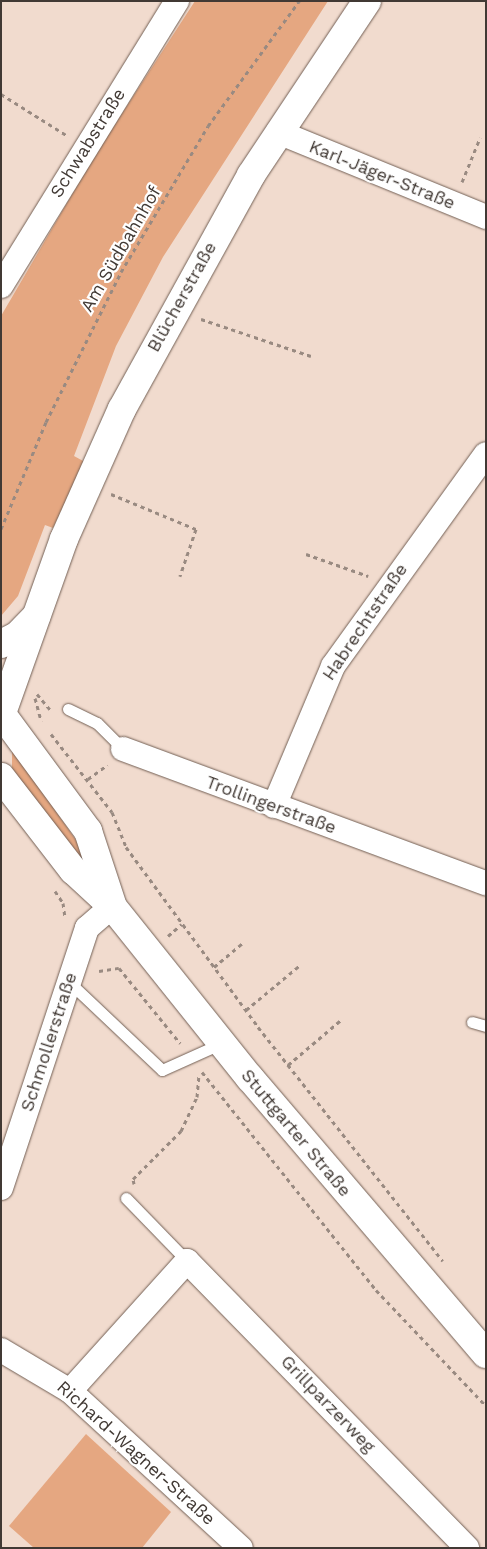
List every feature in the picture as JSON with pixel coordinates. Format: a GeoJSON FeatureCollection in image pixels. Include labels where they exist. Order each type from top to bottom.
{"type":"FeatureCollection","features":[{"type":"Feature","properties":{"kind":"main road","name":"Blücherstraße"},"geometry":{"type":"LineString","coordinates":[[1,713],[86,484],[176,308],[278,132],[367,1]]}},
{"type":"Feature","properties":{"kind":"main road","name":"Blücherstraße"},"geometry":{"type":"LineString","coordinates":[[1,644],[17,636],[38,614]]}},
{"type":"Feature","properties":{"kind":"main road","name":"Stuttgarter Straße"},"geometry":{"type":"LineString","coordinates":[[1,713],[88,831],[112,906]]}},
{"type":"Feature","properties":{"kind":"main road","name":"Stuttgarter Straße"},"geometry":{"type":"LineString","coordinates":[[1,777],[73,870],[112,906],[222,1043],[407,1267],[486,1354]]}},
{"type":"Feature","properties":{"kind":"street","name":"Schwabstraße"},"geometry":{"type":"LineString","coordinates":[[1,286],[84,147],[177,1]]}},
{"type":"Feature","properties":{"kind":"street","name":"Karl-Jäger-Straße"},"geometry":{"type":"LineString","coordinates":[[278,132],[486,217]]}},
{"type":"Feature","properties":{"kind":"street","name":"Habrechtstraße"},"geometry":{"type":"LineString","coordinates":[[274,806],[323,683],[390,584],[486,454]]}},
{"type":"Feature","properties":{"kind":"street","name":"Trollingerstraße"},"geometry":{"type":"LineString","coordinates":[[123,749],[486,883]]}},
{"type":"Feature","properties":{"kind":"street","name":"Schmollerstraße"},"geometry":{"type":"LineString","coordinates":[[1,1188],[87,928],[112,906]]}},
{"type":"Feature","properties":{"kind":"street"},"geometry":{"type":"LineString","coordinates":[[70,1391],[187,1260]]}},
{"type":"Feature","properties":{"kind":"street","name":"Grillparzerweg"},"geometry":{"type":"LineString","coordinates":[[187,1260],[467,1548]]}},
{"type":"Feature","properties":{"kind":"street","name":"Richard-Wagner-Straße"},"geometry":{"type":"LineString","coordinates":[[1,1350],[70,1391],[241,1548]]}},
{"type":"Feature","properties":{"kind":"lane","name":"Trollingerstraße"},"geometry":{"type":"LineString","coordinates":[[68,709],[97,723],[123,749]]}},
{"type":"Feature","properties":{"kind":"lane"},"geometry":{"type":"LineString","coordinates":[[72,972],[155,1067],[171,1069],[222,1043]]}},
{"type":"Feature","properties":{"kind":"lane"},"geometry":{"type":"LineString","coordinates":[[472,1022],[486,1026]]}},
{"type":"Feature","properties":{"kind":"lane","name":"Grillparzerweg"},"geometry":{"type":"LineString","coordinates":[[126,1198],[187,1260]]}},
{"type":"Feature","properties":{"kind":"path","name":"Am Südbahnhof"},"geometry":{"type":"LineString","coordinates":[[1,529],[46,422],[121,272],[208,126],[299,1]]}},
{"type":"Feature","properties":{"kind":"path"},"geometry":{"type":"LineString","coordinates":[[1,94],[84,147]]}},
{"type":"Feature","properties":{"kind":"path"},"geometry":{"type":"LineString","coordinates":[[453,204],[480,138]]}},
{"type":"Feature","properties":{"kind":"path"},"geometry":{"type":"LineString","coordinates":[[176,308],[311,356]]}},
{"type":"Feature","properties":{"kind":"path"},"geometry":{"type":"LineString","coordinates":[[86,484],[196,529],[180,576]]}},
{"type":"Feature","properties":{"kind":"path"},"geometry":{"type":"LineString","coordinates":[[306,554],[390,584]]}},
{"type":"Feature","properties":{"kind":"path"},"geometry":{"type":"LineString","coordinates":[[68,709],[62,714],[51,711],[33,691],[40,720],[112,812],[126,847],[246,1010],[449,1268]]}},
{"type":"Feature","properties":{"kind":"path"},"geometry":{"type":"LineString","coordinates":[[88,779],[103,768]]}},
{"type":"Feature","properties":{"kind":"path"},"geometry":{"type":"LineString","coordinates":[[52,887],[63,902],[63,927]]}},
{"type":"Feature","properties":{"kind":"path"},"geometry":{"type":"LineString","coordinates":[[214,967],[243,943]]}},
{"type":"Feature","properties":{"kind":"path"},"geometry":{"type":"LineString","coordinates":[[72,972],[92,975],[105,966],[119,968],[192,1059]]}},
{"type":"Feature","properties":{"kind":"path"},"geometry":{"type":"LineString","coordinates":[[246,1010],[300,966]]}},
{"type":"Feature","properties":{"kind":"path"},"geometry":{"type":"LineString","coordinates":[[288,1064],[342,1018]]}},
{"type":"Feature","properties":{"kind":"path"},"geometry":{"type":"LineString","coordinates":[[142,1214],[133,1179],[181,1131],[197,1097],[199,1068],[376,1290],[486,1406]]}},
{"type":"Feature","properties":{"kind":"shaded area"},"geometry":{"type":"Polygon","coordinates":[[[195,1],[328,1],[163,257],[116,346],[74,456],[85,462],[53,528],[45,525],[18,596],[1,616],[1,316],[95,155],[195,1]]]}},
{"type":"Feature","properties":{"kind":"shaded area"},"geometry":{"type":"Polygon","coordinates":[[[12,748],[89,859],[94,878],[12,772],[12,748]]]}},
{"type":"Feature","properties":{"kind":"shaded area"},"geometry":{"type":"Polygon","coordinates":[[[86,1434],[171,1512],[142,1548],[34,1548],[9,1526],[86,1434]]]}}]}
